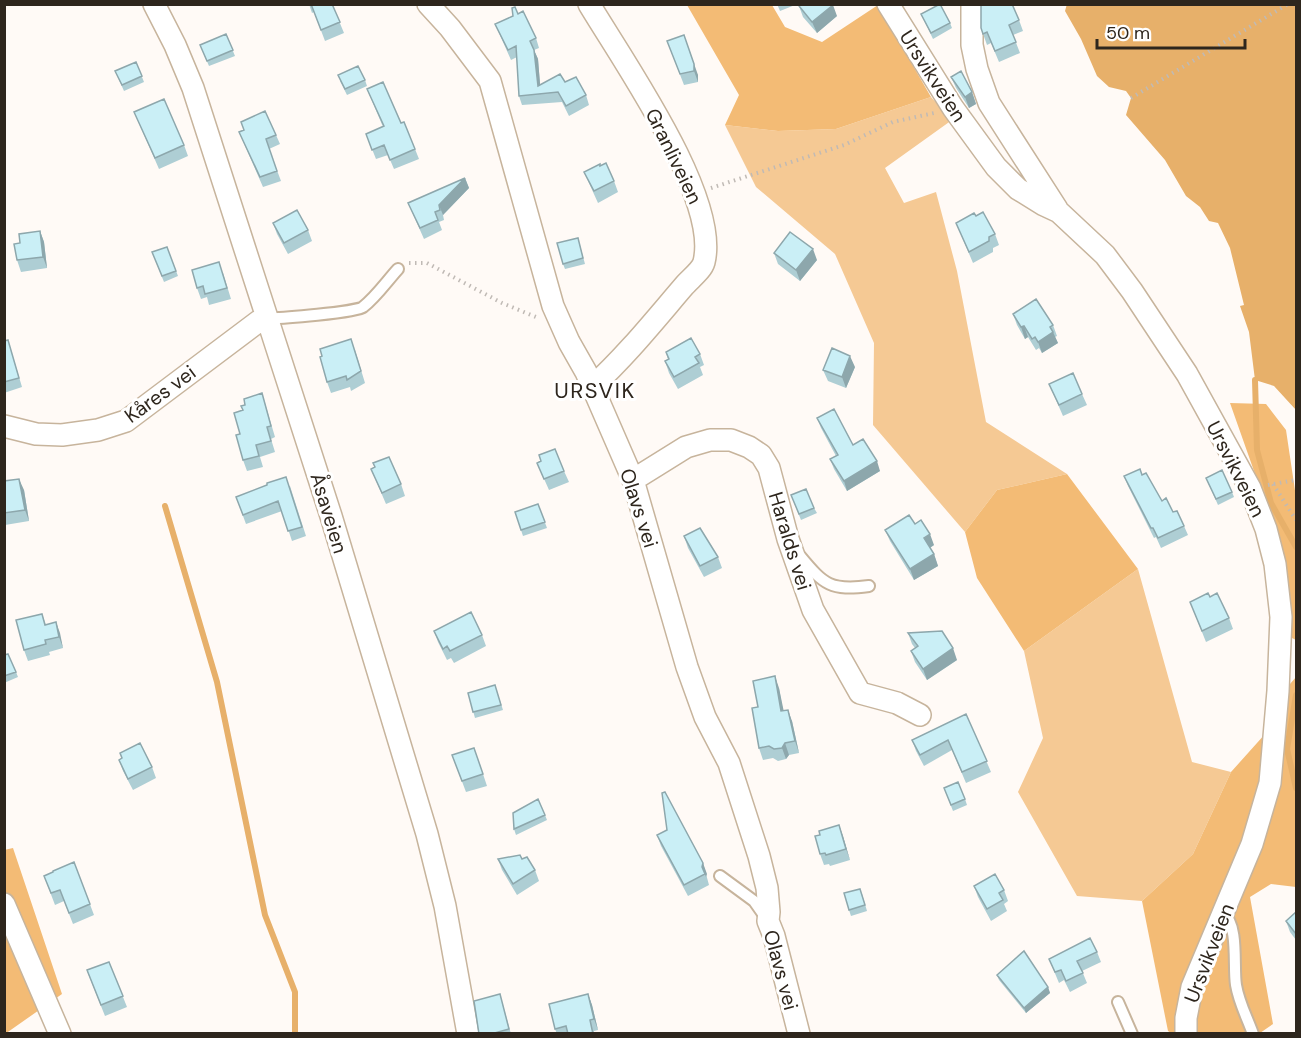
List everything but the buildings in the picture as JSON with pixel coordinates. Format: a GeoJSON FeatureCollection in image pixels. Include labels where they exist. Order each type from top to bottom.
{"type":"FeatureCollection","features":[{"type":"Feature","properties":{"kind":"street","name":"Åsaveien"},"geometry":{"type":"LineString","coordinates":[[154,4],[175,45],[192,87],[338,538],[427,834],[445,906],[468,1034]]}},
{"type":"Feature","properties":{"kind":"street","name":"Olavs vei"},"geometry":{"type":"LineString","coordinates":[[428,4],[450,28],[490,81],[553,306],[633,480],[687,668],[705,717],[729,763],[759,856],[766,888],[768,921],[774,936],[799,1034]]}},
{"type":"Feature","properties":{"kind":"street","name":"Granliveien"},"geometry":{"type":"LineString","coordinates":[[589,4],[663,126],[696,193],[705,222],[706,246],[704,264],[654,323],[611,370],[592,387]]}},
{"type":"Feature","properties":{"kind":"street","name":"Ursvikveien"},"geometry":{"type":"LineString","coordinates":[[888,4],[953,108],[1009,182],[1059,212],[1105,255],[1132,291],[1186,374],[1250,488],[1266,529],[1275,564],[1281,617],[1278,691],[1270,783],[1252,844],[1192,987],[1186,1018],[1186,1034]]}},
{"type":"Feature","properties":{"kind":"street"},"geometry":{"type":"LineString","coordinates":[[972,4],[974,53],[989,103],[1059,212]]}},
{"type":"Feature","properties":{"kind":"street","name":"Kåres vei"},"geometry":{"type":"LineString","coordinates":[[4,426],[36,434],[62,435],[98,430],[126,421],[250,328],[267,318]]}},
{"type":"Feature","properties":{"kind":"street","name":"Haralds vei"},"geometry":{"type":"LineString","coordinates":[[633,480],[686,447],[710,440],[731,440],[761,455],[769,468],[788,539],[813,610],[860,693],[897,703],[920,715]]}},
{"type":"Feature","properties":{"kind":"street"},"geometry":{"type":"LineString","coordinates":[[4,904],[60,1034]]}},
{"type":"Feature","properties":{"kind":"lane"},"geometry":{"type":"LineString","coordinates":[[267,318],[279,319],[305,314],[351,312],[362,308],[398,269]]}},
{"type":"Feature","properties":{"kind":"lane"},"geometry":{"type":"LineString","coordinates":[[792,547],[813,572],[829,585],[851,588],[869,586]]}},
{"type":"Feature","properties":{"kind":"lane"},"geometry":{"type":"LineString","coordinates":[[720,876],[754,901],[768,921]]}},
{"type":"Feature","properties":{"kind":"lane"},"geometry":{"type":"LineString","coordinates":[[1224,914],[1231,921],[1239,999],[1254,1034]]}},
{"type":"Feature","properties":{"kind":"lane"},"geometry":{"type":"LineString","coordinates":[[1118,1002],[1132,1034]]}},
{"type":"Feature","properties":{"kind":"path"},"geometry":{"type":"LineString","coordinates":[[1131,98],[1288,4]]}},
{"type":"Feature","properties":{"kind":"path"},"geometry":{"type":"LineString","coordinates":[[696,193],[844,145],[893,123],[953,108]]}},
{"type":"Feature","properties":{"kind":"path"},"geometry":{"type":"LineString","coordinates":[[398,269],[411,262],[427,263],[502,303],[538,318],[559,320]]}},
{"type":"Feature","properties":{"kind":"path"},"geometry":{"type":"LineString","coordinates":[[1296,480],[1271,484],[1296,520]]}},
{"type":"Feature","properties":{"kind":"shaded area"},"geometry":{"type":"Polygon","coordinates":[[[1067,4],[1296,5],[1296,410],[1274,386],[1255,380],[1249,332],[1240,306],[1244,305],[1230,248],[1218,223],[1209,221],[1200,207],[1186,196],[1165,160],[1126,115],[1131,98],[1126,91],[1109,87],[1097,76],[1081,39],[1065,11],[1067,4]]]}},
{"type":"Feature","properties":{"kind":"shaded area"},"geometry":{"type":"Polygon","coordinates":[[[687,5],[772,5],[785,27],[822,42],[878,5],[931,97],[836,129],[778,131],[725,125],[739,95],[687,5]]]}},
{"type":"Feature","properties":{"kind":"shaded area"},"geometry":{"type":"Polygon","coordinates":[[[931,97],[952,120],[885,168],[904,203],[936,192],[957,271],[986,422],[1067,474],[997,490],[965,532],[873,425],[874,343],[835,254],[756,187],[725,125],[778,131],[836,129],[931,97]]]}},
{"type":"Feature","properties":{"kind":"shaded area"},"geometry":{"type":"Polygon","coordinates":[[[1230,403],[1266,404],[1286,430],[1296,497],[1296,640],[1292,638],[1284,556],[1230,403]]]}},
{"type":"Feature","properties":{"kind":"shaded area"},"geometry":{"type":"Polygon","coordinates":[[[1067,474],[1138,569],[1024,651],[977,578],[965,532],[997,490],[1067,474]]]}},
{"type":"Feature","properties":{"kind":"shaded area"},"geometry":{"type":"Polygon","coordinates":[[[1138,569],[1192,762],[1231,772],[1193,854],[1142,901],[1077,896],[1018,792],[1043,738],[1024,651],[1138,569]]]}},
{"type":"Feature","properties":{"kind":"shaded area"},"geometry":{"type":"Polygon","coordinates":[[[1296,677],[1296,887],[1271,884],[1250,897],[1273,1024],[1260,1033],[1171,1033],[1168,1031],[1142,901],[1193,854],[1231,772],[1284,713],[1290,684],[1296,677]]]}},
{"type":"Feature","properties":{"kind":"shaded area"},"geometry":{"type":"Polygon","coordinates":[[[13,848],[62,994],[5,1034],[4,850],[13,848]]]}},
{"type":"Feature","properties":{"kind":"waterway"},"geometry":{"type":"LineString","coordinates":[[1255,380],[1257,450],[1271,503],[1296,547]]}},
{"type":"Feature","properties":{"kind":"waterway"},"geometry":{"type":"LineString","coordinates":[[165,506],[217,682],[265,915],[295,992],[295,1034]]}},
{"type":"Feature","properties":{"kind":"waterway"},"geometry":{"type":"LineString","coordinates":[[1296,695],[1287,749],[1296,788]]}},
{"type":"Feature","properties":{"kind":"district","name":"URSVIK"},"geometry":{"type":"Point","coordinates":[595,390]}}]}
